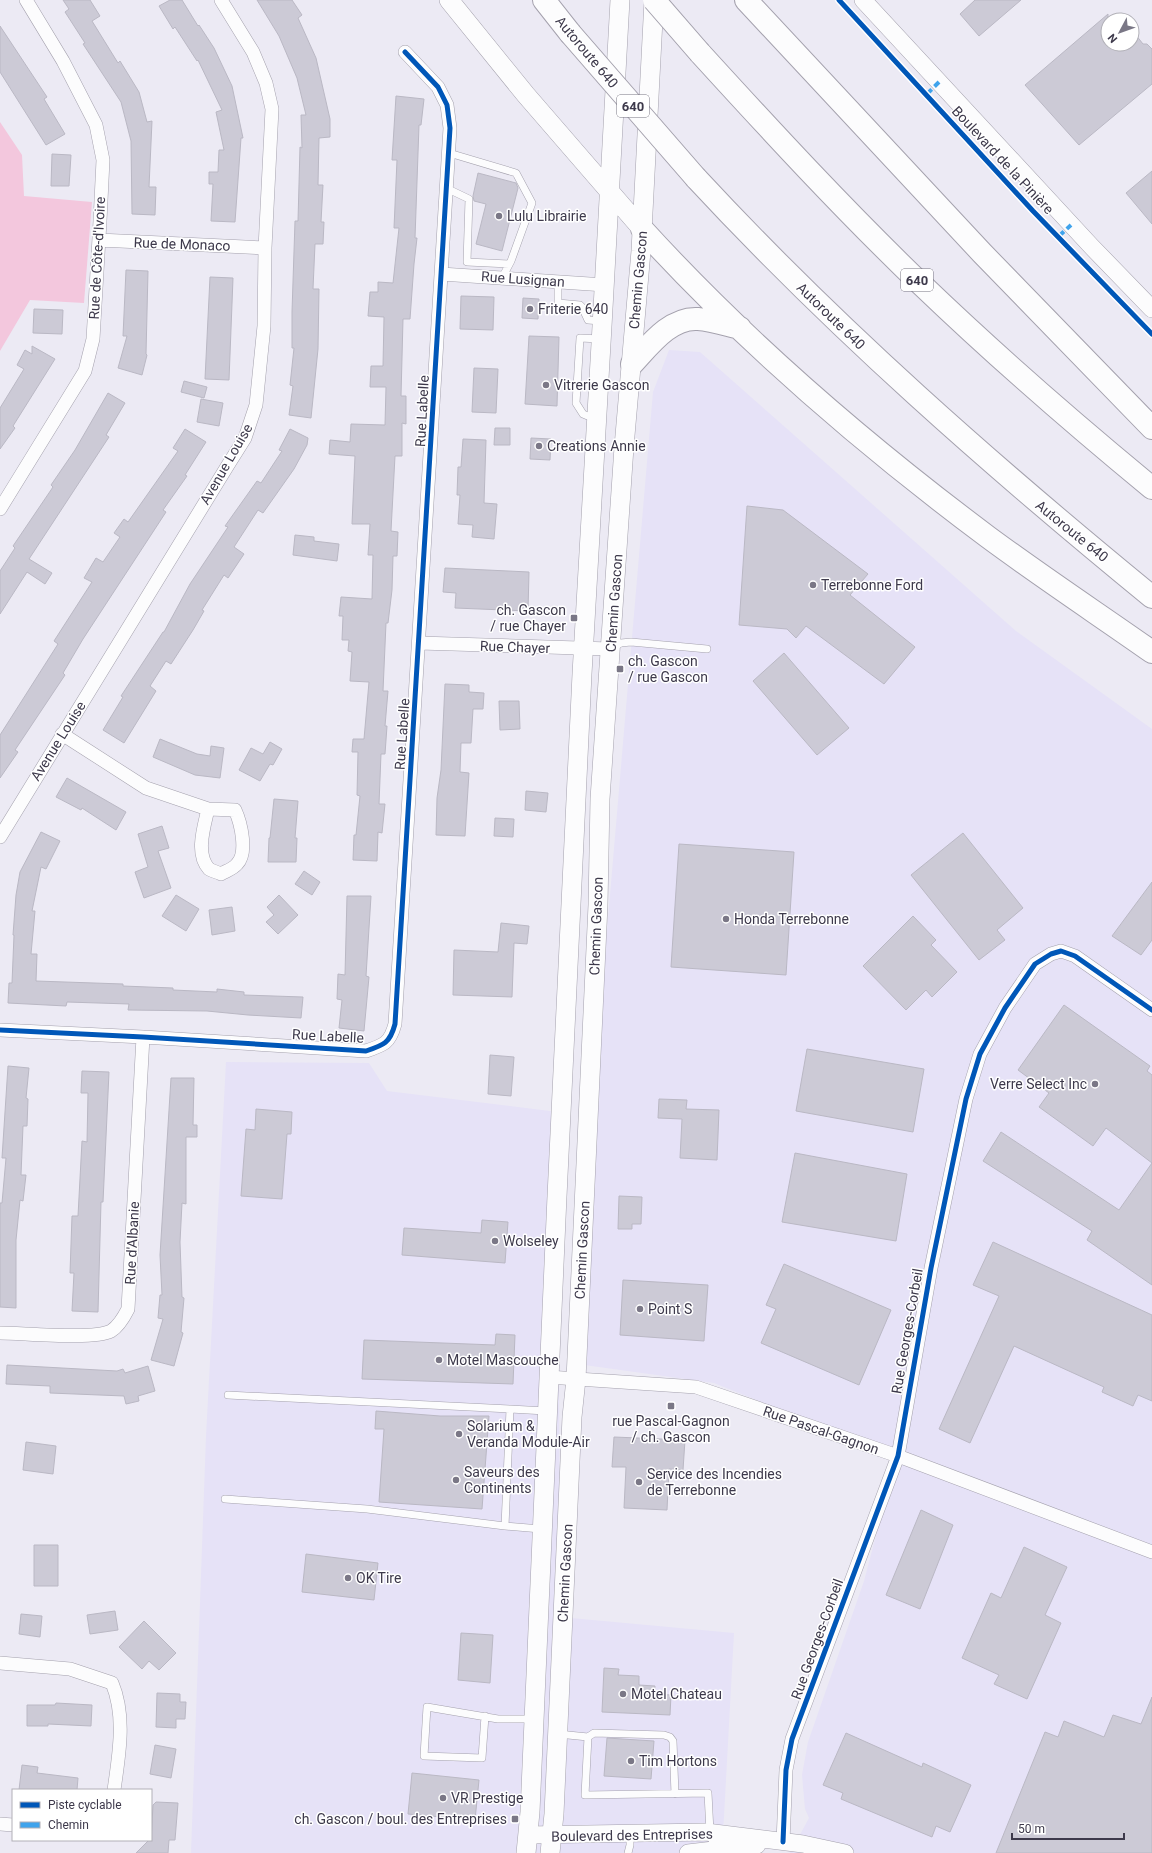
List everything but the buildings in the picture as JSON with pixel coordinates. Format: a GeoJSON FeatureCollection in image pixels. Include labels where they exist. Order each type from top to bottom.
{"type":"FeatureCollection","features":[{"type":"Feature","properties":{"kind":"highway","name":"Autoroute 640"},"geometry":{"type":"LineString","coordinates":[[544,0],[570,33],[696,178],[779,266],[902,384],[1037,502],[1152,597]]}},
{"type":"Feature","properties":{"kind":"highway","name":"640"},"geometry":{"type":"LineString","coordinates":[[654,0],[700,53],[832,196],[922,286],[1010,367],[1152,488]]}},
{"type":"Feature","properties":{"kind":"highway"},"geometry":{"type":"LineString","coordinates":[[746,0],[982,253],[1152,428]]}},
{"type":"Feature","properties":{"kind":"highway"},"geometry":{"type":"LineString","coordinates":[[642,229],[742,328],[838,415],[936,496],[996,543],[1152,652]]}},
{"type":"Feature","properties":{"kind":"highway"},"geometry":{"type":"LineString","coordinates":[[632,364],[666,331],[686,320],[698,319],[742,328]]}},
{"type":"Feature","properties":{"kind":"main road"},"geometry":{"type":"LineString","coordinates":[[449,0],[526,95],[642,229]]}},
{"type":"Feature","properties":{"kind":"main road","name":"Chemin Gascon"},"geometry":{"type":"LineString","coordinates":[[527,1844],[534,1719],[546,1411],[584,648],[611,194],[620,0]]}},
{"type":"Feature","properties":{"kind":"main road","name":"Chemin Gascon"},"geometry":{"type":"LineString","coordinates":[[551,1845],[558,1734],[572,1424],[576,1379],[598,905],[600,798],[642,229],[654,0]]}},
{"type":"Feature","properties":{"kind":"street","name":"Rue de Côte-d'Ivoire"},"geometry":{"type":"LineString","coordinates":[[0,509],[85,371],[93,339],[99,240],[103,160],[96,125],[64,61],[26,0]]}},
{"type":"Feature","properties":{"kind":"street","name":"Avenue Louise"},"geometry":{"type":"LineString","coordinates":[[0,837],[228,465],[249,427],[256,405],[264,326],[265,248],[272,110],[266,83],[253,52],[221,0]]}},
{"type":"Feature","properties":{"kind":"street","name":"Boulevard de la Pinière"},"geometry":{"type":"LineString","coordinates":[[863,0],[1091,246],[1152,309]]}},
{"type":"Feature","properties":{"kind":"street","name":"Rue Labelle"},"geometry":{"type":"LineString","coordinates":[[0,1030],[143,1037],[366,1051],[383,1046],[392,1036],[395,1024],[450,128],[447,105],[438,87],[405,52]]}},
{"type":"Feature","properties":{"kind":"street","name":"Rue de Monaco"},"geometry":{"type":"LineString","coordinates":[[99,240],[265,248]]}},
{"type":"Feature","properties":{"kind":"street","name":"Rue Lusignan"},"geometry":{"type":"LineString","coordinates":[[441,274],[605,285]]}},
{"type":"Feature","properties":{"kind":"street","name":"Rue Chayer"},"geometry":{"type":"LineString","coordinates":[[419,643],[557,649],[610,649]]}},
{"type":"Feature","properties":{"kind":"street"},"geometry":{"type":"LineString","coordinates":[[62,734],[146,788],[208,809],[235,810],[240,821],[242,840],[240,861],[236,866],[221,874],[210,870],[202,858],[202,836],[208,809]]}},
{"type":"Feature","properties":{"kind":"street","name":"Rue Georges-Corbeil"},"geometry":{"type":"LineString","coordinates":[[783,1842],[786,1770],[792,1739],[898,1456],[930,1268],[966,1099],[980,1054],[1005,1008],[1035,964],[1051,954],[1061,951],[1075,956],[1152,1010]]}},
{"type":"Feature","properties":{"kind":"street","name":"Rue d'Albanie"},"geometry":{"type":"LineString","coordinates":[[0,1333],[95,1336],[111,1331],[122,1320],[128,1309],[143,1037]]}},
{"type":"Feature","properties":{"kind":"street","name":"Rue Pascal-Gagnon"},"geometry":{"type":"LineString","coordinates":[[548,1376],[696,1387],[898,1456],[1152,1552]]}},
{"type":"Feature","properties":{"kind":"street"},"geometry":{"type":"LineString","coordinates":[[0,1663],[70,1669],[112,1683],[119,1698],[120,1715],[118,1762],[114,1789]]}},
{"type":"Feature","properties":{"kind":"street"},"geometry":{"type":"LineString","coordinates":[[0,1824],[12,1825]]}},
{"type":"Feature","properties":{"kind":"street","name":"Boulevard des Entreprises"},"geometry":{"type":"LineString","coordinates":[[527,1844],[551,1845],[630,1834],[710,1832],[818,1846],[845,1853]]}},
{"type":"Feature","properties":{"kind":"street","name":"Boulevard des Entreprises"},"geometry":{"type":"LineString","coordinates":[[688,1853],[715,1852],[783,1842]]}},
{"type":"Feature","properties":{"kind":"lane"},"geometry":{"type":"LineString","coordinates":[[449,153],[516,173],[532,203],[510,264],[502,278]]}},
{"type":"Feature","properties":{"kind":"lane"},"geometry":{"type":"LineString","coordinates":[[446,188],[469,198],[468,262],[466,275]]}},
{"type":"Feature","properties":{"kind":"lane"},"geometry":{"type":"LineString","coordinates":[[468,262],[510,264]]}},
{"type":"Feature","properties":{"kind":"lane"},"geometry":{"type":"LineString","coordinates":[[558,281],[558,303],[580,305],[588,320],[603,331]]}},
{"type":"Feature","properties":{"kind":"lane"},"geometry":{"type":"LineString","coordinates":[[610,649],[621,642],[631,642],[707,649]]}},
{"type":"Feature","properties":{"kind":"lane"},"geometry":{"type":"LineString","coordinates":[[228,1395],[546,1411]]}},
{"type":"Feature","properties":{"kind":"lane"},"geometry":{"type":"LineString","coordinates":[[505,1526],[510,1409]]}},
{"type":"Feature","properties":{"kind":"lane"},"geometry":{"type":"LineString","coordinates":[[225,1499],[367,1509],[505,1526],[542,1529]]}},
{"type":"Feature","properties":{"kind":"lane"},"geometry":{"type":"LineString","coordinates":[[485,1716],[482,1758],[424,1756],[427,1707],[498,1718],[534,1719]]}},
{"type":"Feature","properties":{"kind":"lane"},"geometry":{"type":"LineString","coordinates":[[558,1734],[588,1737],[594,1732],[670,1737],[673,1741],[675,1794]]}},
{"type":"Feature","properties":{"kind":"lane"},"geometry":{"type":"LineString","coordinates":[[588,1737],[585,1795],[708,1793],[710,1832],[715,1852]]}},
{"type":"Feature","properties":{"kind":"lane"},"geometry":{"type":"LineString","coordinates":[[628,1853],[630,1834]]}},
{"type":"Feature","properties":{"kind":"shaded area"},"geometry":{"type":"Polygon","coordinates":[[[0,122],[22,155],[24,196],[92,202],[84,303],[30,300],[0,351],[0,122]]]}},
{"type":"Feature","properties":{"kind":"shaded area"},"geometry":{"type":"Polygon","coordinates":[[[669,350],[700,352],[1016,631],[1152,729],[1152,1853],[790,1853],[809,1818],[805,1809],[802,1775],[808,1742],[864,1581],[897,1456],[714,1383],[570,1363],[653,392],[669,350]]]}},
{"type":"Feature","properties":{"kind":"shaded area"},"geometry":{"type":"Polygon","coordinates":[[[226,1062],[369,1063],[387,1091],[558,1112],[560,1617],[734,1633],[722,1853],[191,1853],[206,1436],[226,1062]]]}},
{"type":"Feature","properties":{"kind":"marked path"},"geometry":{"type":"LineString","coordinates":[[926,95],[939,82]]}},
{"type":"Feature","properties":{"kind":"marked path"},"geometry":{"type":"LineString","coordinates":[[1058,237],[1071,225]]}},
{"type":"Feature","properties":{"kind":"cycle path"},"geometry":{"type":"LineString","coordinates":[[839,0],[1033,211],[1152,334]]}},
{"type":"Feature","properties":{"kind":"cycle path"},"geometry":{"type":"LineString","coordinates":[[0,1030],[143,1037],[366,1051],[382,1045],[391,1035],[395,1024],[450,128],[447,105],[438,87],[405,52]]}},
{"type":"Feature","properties":{"kind":"cycle path"},"geometry":{"type":"LineString","coordinates":[[783,1842],[786,1770],[792,1739],[898,1456],[931,1268],[966,1099],[980,1054],[1005,1008],[1035,964],[1051,954],[1061,951],[1075,956],[1152,1010]]}},
{"type":"Feature","properties":{"kind":"place","name":"Lulu Librairie"},"geometry":{"type":"Point","coordinates":[499,216]}},
{"type":"Feature","properties":{"kind":"place","name":"Friterie 640"},"geometry":{"type":"Point","coordinates":[530,309]}},
{"type":"Feature","properties":{"kind":"place","name":"Vitrerie Gascon"},"geometry":{"type":"Point","coordinates":[546,385]}},
{"type":"Feature","properties":{"kind":"place","name":"Creations Annie"},"geometry":{"type":"Point","coordinates":[539,446]}},
{"type":"Feature","properties":{"kind":"place","name":"Terrebonne Ford"},"geometry":{"type":"Point","coordinates":[813,585]}},
{"type":"Feature","properties":{"kind":"place","name":"ch. Gascon / rue Chayer"},"geometry":{"type":"Point","coordinates":[574,618]}},
{"type":"Feature","properties":{"kind":"place","name":"ch. Gascon / rue Gascon"},"geometry":{"type":"Point","coordinates":[620,669]}},
{"type":"Feature","properties":{"kind":"place","name":"Honda Terrebonne"},"geometry":{"type":"Point","coordinates":[726,919]}},
{"type":"Feature","properties":{"kind":"place","name":"Verre Select Inc"},"geometry":{"type":"Point","coordinates":[1095,1084]}},
{"type":"Feature","properties":{"kind":"place","name":"Wolseley"},"geometry":{"type":"Point","coordinates":[495,1241]}},
{"type":"Feature","properties":{"kind":"place","name":"Point S"},"geometry":{"type":"Point","coordinates":[640,1309]}},
{"type":"Feature","properties":{"kind":"place","name":"Motel Mascouche"},"geometry":{"type":"Point","coordinates":[439,1360]}},
{"type":"Feature","properties":{"kind":"place","name":"rue Pascal-Gagnon / ch. Gascon"},"geometry":{"type":"Point","coordinates":[671,1406]}},
{"type":"Feature","properties":{"kind":"place","name":"Solarium & Veranda Module-Air"},"geometry":{"type":"Point","coordinates":[459,1434]}},
{"type":"Feature","properties":{"kind":"place","name":"Saveurs des Continents"},"geometry":{"type":"Point","coordinates":[456,1480]}},
{"type":"Feature","properties":{"kind":"place","name":"Service des Incendies de Terrebonne"},"geometry":{"type":"Point","coordinates":[639,1482]}},
{"type":"Feature","properties":{"kind":"place","name":"OK Tire"},"geometry":{"type":"Point","coordinates":[348,1578]}},
{"type":"Feature","properties":{"kind":"place","name":"Motel Chateau"},"geometry":{"type":"Point","coordinates":[623,1694]}},
{"type":"Feature","properties":{"kind":"place","name":"Tim Hortons"},"geometry":{"type":"Point","coordinates":[631,1761]}},
{"type":"Feature","properties":{"kind":"place","name":"VR Prestige"},"geometry":{"type":"Point","coordinates":[443,1798]}},
{"type":"Feature","properties":{"kind":"place","name":"ch. Gascon / boul. des Entreprises"},"geometry":{"type":"Point","coordinates":[515,1819]}}]}
